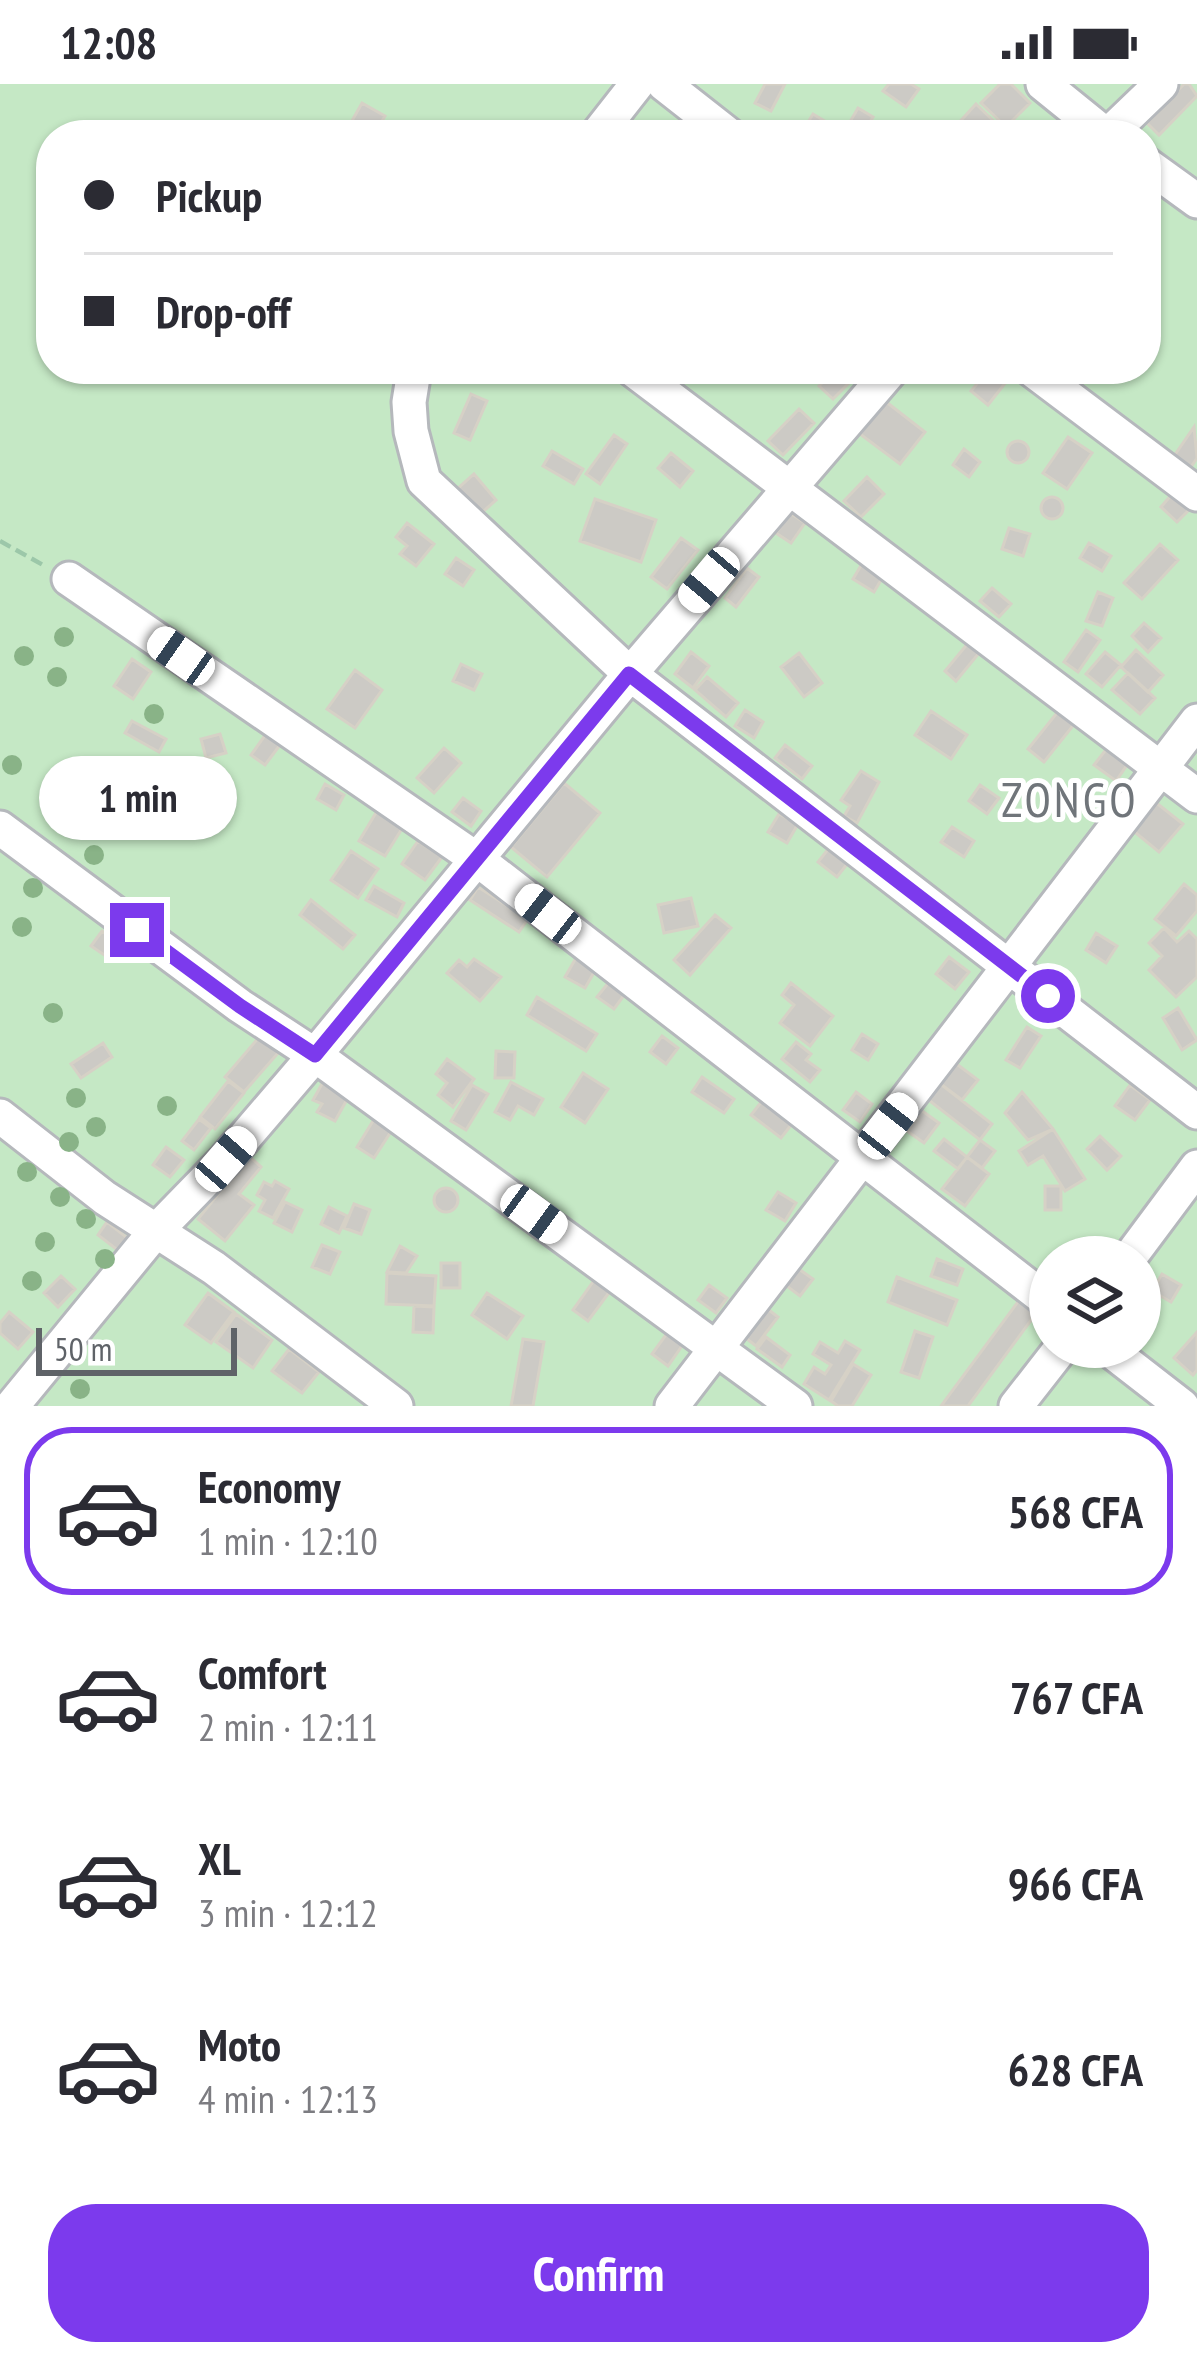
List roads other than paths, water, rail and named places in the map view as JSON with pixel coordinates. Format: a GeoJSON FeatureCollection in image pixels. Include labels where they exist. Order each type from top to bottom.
{"type":"FeatureCollection","features":[{"type":"Feature","properties":{"kind":"street"},"geometry":{"type":"LineString","coordinates":[[608,120],[637,84]]}},
{"type":"Feature","properties":{"kind":"street"},"geometry":{"type":"LineString","coordinates":[[664,84],[710,120]]}},
{"type":"Feature","properties":{"kind":"street"},"geometry":{"type":"LineString","coordinates":[[1043,84],[1088,120]]}},
{"type":"Feature","properties":{"kind":"street"},"geometry":{"type":"LineString","coordinates":[[1123,120],[1161,84]]}},
{"type":"Feature","properties":{"kind":"street"},"geometry":{"type":"LineString","coordinates":[[1161,175],[1197,201]]}},
{"type":"Feature","properties":{"kind":"street"},"geometry":{"type":"LineString","coordinates":[[413,384],[411,431],[424,482],[629,674],[1197,1112]]}},
{"type":"Feature","properties":{"kind":"street"},"geometry":{"type":"LineString","coordinates":[[652,384],[1197,796]]}},
{"type":"Feature","properties":{"kind":"street"},"geometry":{"type":"LineString","coordinates":[[12,1406],[154,1233],[226,1159],[315,1055],[629,674],[879,384]]}},
{"type":"Feature","properties":{"kind":"street"},"geometry":{"type":"LineString","coordinates":[[1051,384],[1197,494]]}},
{"type":"Feature","properties":{"kind":"street"},"geometry":{"type":"LineString","coordinates":[[69,579],[478,860],[1029,1287]]}},
{"type":"Feature","properties":{"kind":"street"},"geometry":{"type":"LineString","coordinates":[[672,1406],[1197,722]]}},
{"type":"Feature","properties":{"kind":"street"},"geometry":{"type":"LineString","coordinates":[[0,827],[795,1406]]}},
{"type":"Feature","properties":{"kind":"street"},"geometry":{"type":"LineString","coordinates":[[0,1115],[154,1233],[214,1268],[396,1406]]}},
{"type":"Feature","properties":{"kind":"street"},"geometry":{"type":"LineString","coordinates":[[1146,1236],[1197,1167]]}},
{"type":"Feature","properties":{"kind":"street"},"geometry":{"type":"LineString","coordinates":[[1016,1406],[1046,1368]]}},
{"type":"Feature","properties":{"kind":"street"},"geometry":{"type":"LineString","coordinates":[[1133,1368],[1182,1406]]}},
{"type":"Feature","properties":{"kind":"district","name":"ZONGO"},"geometry":{"type":"Point","coordinates":[1070,799]}}]}
